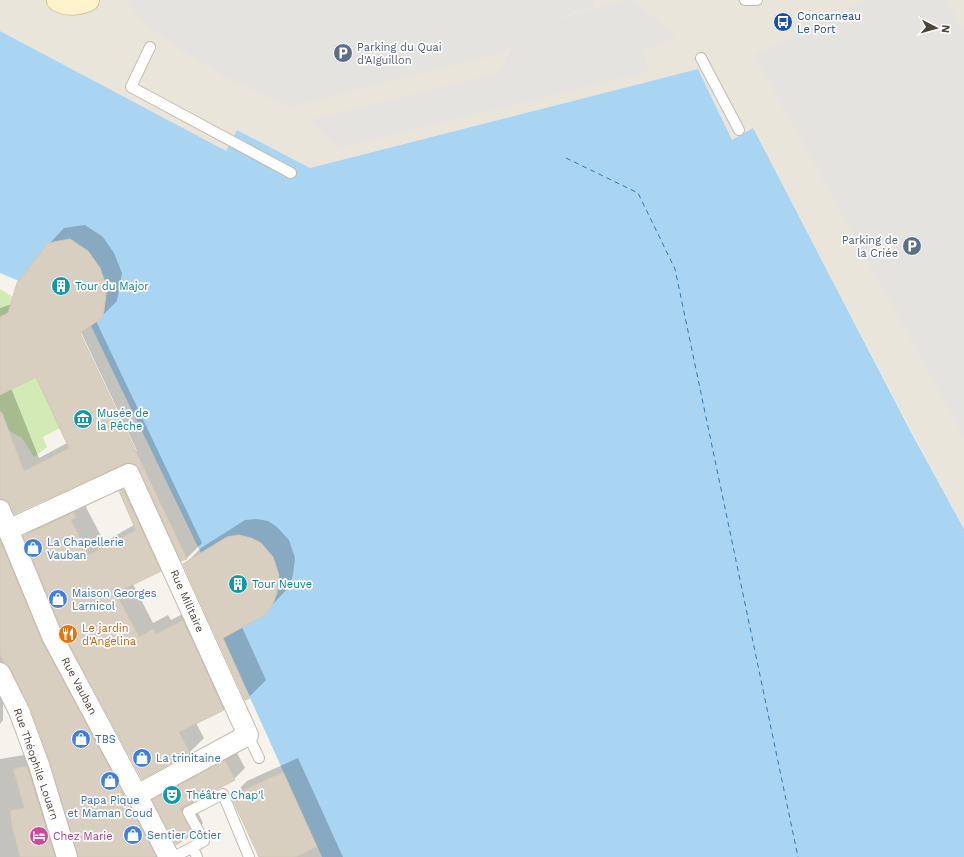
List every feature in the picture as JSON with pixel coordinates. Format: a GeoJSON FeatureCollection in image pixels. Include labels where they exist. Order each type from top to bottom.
{"type":"FeatureCollection","features":[{"type":"Feature","properties":{"kind":"main road"},"geometry":{"type":"LineString","coordinates":[[58,0],[63,3],[76,5],[88,0]]}},
{"type":"Feature","properties":{"kind":"street","name":"Rue Militaire"},"geometry":{"type":"LineString","coordinates":[[8,530],[129,474],[248,735]]}},
{"type":"Feature","properties":{"kind":"street","name":"Rue Vauban"},"geometry":{"type":"LineString","coordinates":[[0,510],[52,636],[169,857]]}},
{"type":"Feature","properties":{"kind":"street","name":"Rue Théophile Louarn"},"geometry":{"type":"LineString","coordinates":[[0,672],[19,711],[39,765],[67,857]]}},
{"type":"Feature","properties":{"kind":"street"},"geometry":{"type":"LineString","coordinates":[[137,795],[248,735]]}},
{"type":"Feature","properties":{"kind":"lane"},"geometry":{"type":"LineString","coordinates":[[744,0],[758,0]]}},
{"type":"Feature","properties":{"kind":"lane"},"geometry":{"type":"LineString","coordinates":[[150,47],[131,87],[291,173]]}},
{"type":"Feature","properties":{"kind":"lane"},"geometry":{"type":"LineString","coordinates":[[701,58],[739,130]]}},
{"type":"Feature","properties":{"kind":"lane"},"geometry":{"type":"LineString","coordinates":[[248,735],[259,758]]}},
{"type":"Feature","properties":{"kind":"lane"},"geometry":{"type":"LineString","coordinates":[[174,857],[195,852],[204,841],[188,812],[223,794],[249,857]]}},
{"type":"Feature","properties":{"kind":"shaded area"},"geometry":{"type":"Polygon","coordinates":[[[0,0],[964,0],[964,529],[753,129],[732,140],[698,69],[310,168],[237,130],[226,152],[0,31],[0,0]]]}},
{"type":"Feature","properties":{"kind":"shaded area","name":"Parking du Quai d'AIguillon"},"geometry":{"type":"Polygon","coordinates":[[[127,0],[594,0],[595,5],[527,28],[625,0],[634,0],[676,37],[659,45],[643,50],[648,72],[337,148],[309,120],[496,74],[506,61],[510,42],[506,52],[289,107],[225,77],[171,44],[137,16],[127,0]]]}},
{"type":"Feature","properties":{"kind":"shaded area","name":"Parking de la Criée"},"geometry":{"type":"Polygon","coordinates":[[[864,0],[947,0],[964,31],[964,437],[754,55],[864,0]]]}},
{"type":"Feature","properties":{"kind":"green space"},"geometry":{"type":"Polygon","coordinates":[[[0,289],[28,306],[0,317],[0,289]]]}},
{"type":"Feature","properties":{"kind":"green space"},"geometry":{"type":"Polygon","coordinates":[[[36,377],[60,428],[43,437],[47,447],[34,457],[22,438],[8,430],[0,410],[0,395],[36,377]]]}},
{"type":"Feature","properties":{"kind":"water"},"geometry":{"type":"Polygon","coordinates":[[[0,31],[226,151],[237,130],[310,168],[698,69],[732,140],[753,128],[910,430],[964,529],[964,857],[322,857],[223,638],[263,616],[272,606],[277,593],[279,575],[261,543],[251,538],[239,535],[227,537],[198,554],[90,327],[103,317],[107,288],[100,268],[88,251],[70,239],[48,243],[19,281],[0,273],[0,31]]]}},
{"type":"Feature","properties":{"kind":"pier"},"geometry":{"type":"Polygon","coordinates":[[[91,326],[201,553],[188,560],[80,333],[91,326]]]}},
{"type":"Feature","properties":{"kind":"building"},"geometry":{"type":"Polygon","coordinates":[[[70,239],[88,251],[100,268],[107,288],[103,317],[80,333],[187,559],[181,561],[139,469],[136,465],[130,463],[124,464],[14,514],[7,501],[0,499],[0,413],[2,413],[24,471],[69,448],[36,377],[0,395],[0,317],[8,313],[17,283],[48,243],[70,239]]]}},
{"type":"Feature","properties":{"kind":"building"},"geometry":{"type":"Polygon","coordinates":[[[123,489],[161,571],[116,593],[139,637],[153,629],[156,634],[183,620],[224,710],[179,732],[190,753],[142,779],[62,631],[23,536],[74,512],[76,518],[71,520],[89,555],[136,530],[119,491],[123,489]]]}},
{"type":"Feature","properties":{"kind":"building","name":"Tour Neuve"},"geometry":{"type":"Polygon","coordinates":[[[239,535],[251,538],[261,543],[273,557],[279,575],[277,593],[272,606],[263,616],[223,638],[250,698],[245,700],[183,564],[227,537],[239,535]]]}},
{"type":"Feature","properties":{"kind":"building"},"geometry":{"type":"Polygon","coordinates":[[[0,540],[42,641],[127,800],[156,856],[154,857],[78,857],[50,762],[30,707],[10,668],[4,663],[0,654],[0,540]]]}},
{"type":"Feature","properties":{"kind":"building"},"geometry":{"type":"Polygon","coordinates":[[[225,760],[235,780],[180,808],[193,834],[176,845],[152,800],[225,760]]]}},
{"type":"Feature","properties":{"kind":"building"},"geometry":{"type":"Polygon","coordinates":[[[27,766],[55,857],[20,857],[12,827],[10,810],[24,808],[13,769],[27,766]]]}},
{"type":"Feature","properties":{"kind":"building"},"geometry":{"type":"Polygon","coordinates":[[[283,772],[317,847],[295,857],[259,857],[231,796],[283,772]]]}},
{"type":"Feature","properties":{"kind":"ferry route"},"geometry":{"type":"LineString","coordinates":[[566,158],[638,193],[675,269],[798,857]]}},
{"type":"Feature","properties":{"kind":"place","name":"Concarneau Le Port"},"geometry":{"type":"Point","coordinates":[783,22]}},
{"type":"Feature","properties":{"kind":"place","name":"Parking du Quai d'AIguillon"},"geometry":{"type":"Point","coordinates":[343,53]}},
{"type":"Feature","properties":{"kind":"place","name":"Parking de la Criée"},"geometry":{"type":"Point","coordinates":[912,246]}},
{"type":"Feature","properties":{"kind":"place","name":"Tour du Major"},"geometry":{"type":"Point","coordinates":[61,286]}},
{"type":"Feature","properties":{"kind":"place","name":"Musée de la Pêche"},"geometry":{"type":"Point","coordinates":[83,419]}},
{"type":"Feature","properties":{"kind":"place","name":"La Chapellerie Vauban"},"geometry":{"type":"Point","coordinates":[33,548]}},
{"type":"Feature","properties":{"kind":"place","name":"Tour Neuve"},"geometry":{"type":"Point","coordinates":[238,584]}},
{"type":"Feature","properties":{"kind":"place","name":"Maison Georges Larnicol"},"geometry":{"type":"Point","coordinates":[58,599]}},
{"type":"Feature","properties":{"kind":"place","name":"Le jardin d'Angelina"},"geometry":{"type":"Point","coordinates":[68,634]}},
{"type":"Feature","properties":{"kind":"place","name":"TBS"},"geometry":{"type":"Point","coordinates":[81,739]}},
{"type":"Feature","properties":{"kind":"place","name":"La trinitaine"},"geometry":{"type":"Point","coordinates":[142,758]}},
{"type":"Feature","properties":{"kind":"place","name":"Papa Pique et Maman Coud"},"geometry":{"type":"Point","coordinates":[110,781]}},
{"type":"Feature","properties":{"kind":"place","name":"Théâtre Chap'l"},"geometry":{"type":"Point","coordinates":[172,795]}},
{"type":"Feature","properties":{"kind":"place","name":"Sentier Côtier"},"geometry":{"type":"Point","coordinates":[133,835]}},
{"type":"Feature","properties":{"kind":"place","name":"Chez Marie"},"geometry":{"type":"Point","coordinates":[39,836]}}]}
